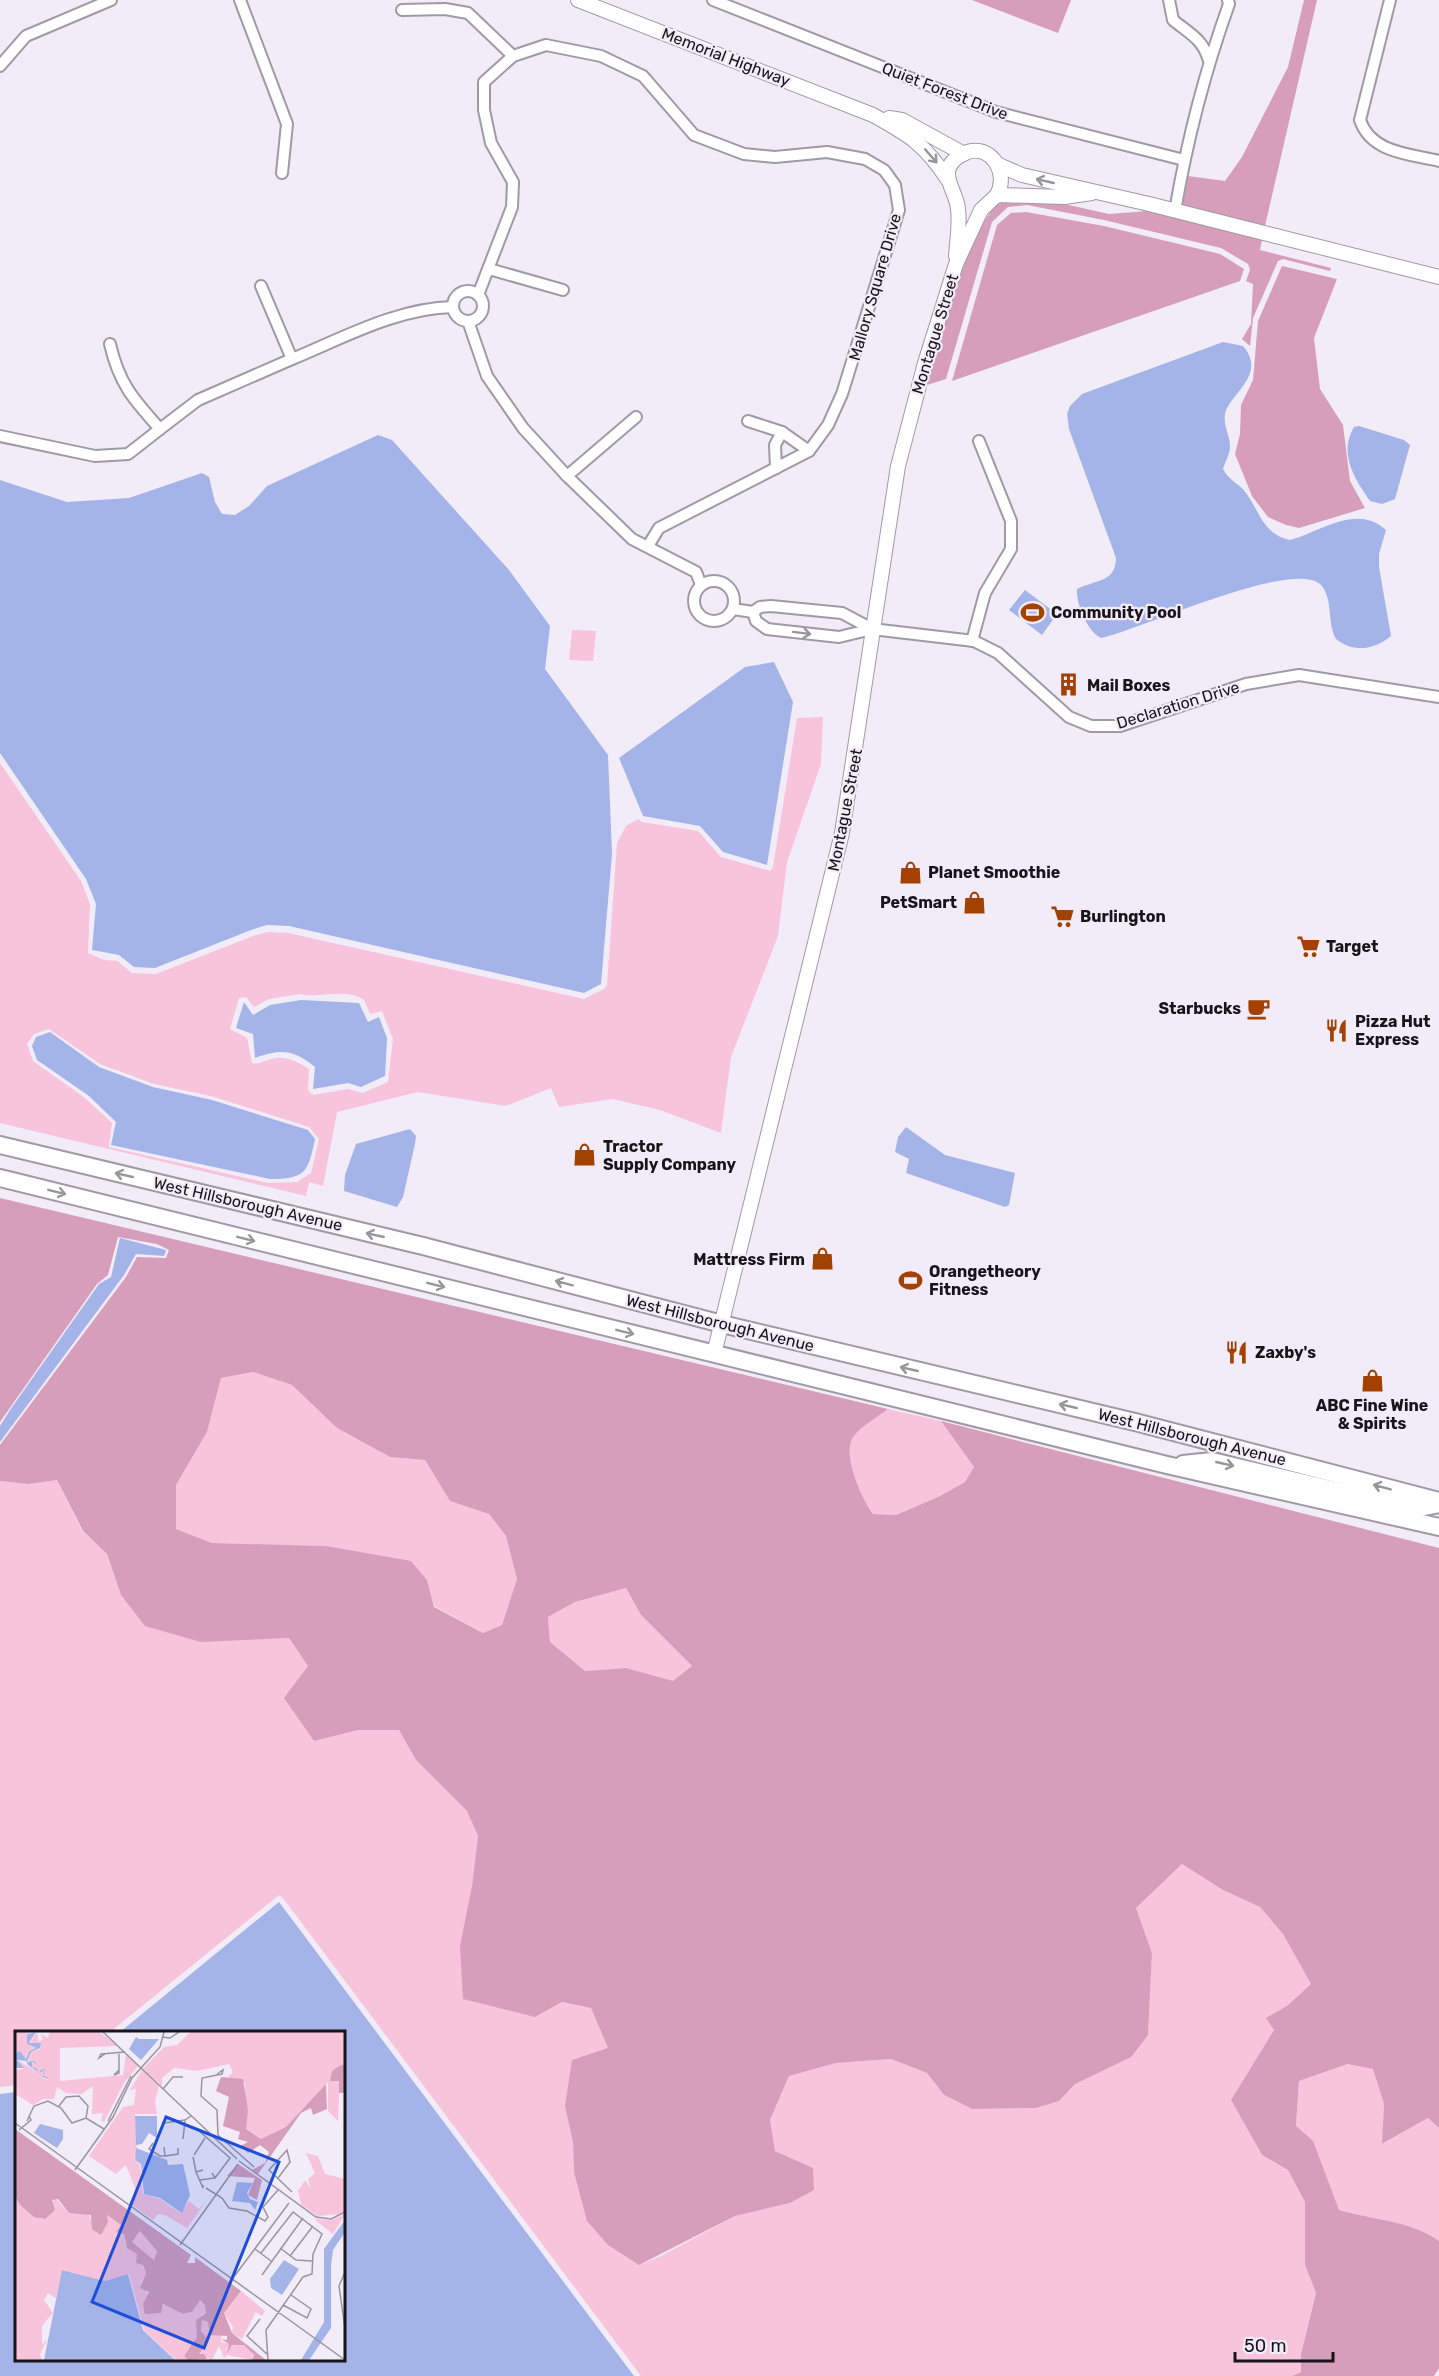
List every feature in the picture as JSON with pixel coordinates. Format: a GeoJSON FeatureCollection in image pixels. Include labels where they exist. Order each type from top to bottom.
{"type":"FeatureCollection","features":[{"type":"Feature","properties":{"kind":"main road","name":"West Hillsborough Avenue"},"geometry":{"type":"LineString","coordinates":[[0,1145],[423,1246],[722,1324],[1135,1422],[1439,1503]]}},
{"type":"Feature","properties":{"kind":"main road","name":"West Hillsborough Avenue"},"geometry":{"type":"LineString","coordinates":[[0,1178],[1167,1465],[1439,1527]]}},
{"type":"Feature","properties":{"kind":"main road"},"geometry":{"type":"LineString","coordinates":[[1167,1465],[1212,1461],[1414,1509],[1439,1503]]}},
{"type":"Feature","properties":{"kind":"street"},"geometry":{"type":"LineString","coordinates":[[0,66],[26,36],[111,0]]}},
{"type":"Feature","properties":{"kind":"street"},"geometry":{"type":"LineString","coordinates":[[240,0],[287,124],[282,172]]}},
{"type":"Feature","properties":{"kind":"street","name":"Memorial Highway"},"geometry":{"type":"LineString","coordinates":[[578,0],[873,115],[915,138],[936,160],[948,180],[958,209]]}},
{"type":"Feature","properties":{"kind":"street","name":"Quiet Forest Drive"},"geometry":{"type":"LineString","coordinates":[[713,0],[996,112],[1184,160]]}},
{"type":"Feature","properties":{"kind":"street"},"geometry":{"type":"LineString","coordinates":[[1169,0],[1173,20],[1198,37],[1205,47],[1210,63]]}},
{"type":"Feature","properties":{"kind":"street"},"geometry":{"type":"LineString","coordinates":[[1174,211],[1184,160],[1210,63],[1229,4],[1228,0]]}},
{"type":"Feature","properties":{"kind":"street"},"geometry":{"type":"LineString","coordinates":[[1390,0],[1360,120],[1363,130],[1375,143],[1439,161]]}},
{"type":"Feature","properties":{"kind":"street"},"geometry":{"type":"LineString","coordinates":[[402,10],[445,9],[468,13],[513,56]]}},
{"type":"Feature","properties":{"kind":"street","name":"Mallory Square Drive"},"geometry":{"type":"LineString","coordinates":[[468,321],[478,318],[483,309],[478,295],[513,207],[513,182],[491,143],[484,110],[484,82],[513,56],[546,45],[601,56],[644,76],[694,135],[744,154],[775,157],[827,152],[865,159],[884,170],[895,185],[899,210],[854,362],[828,425],[809,450],[659,528],[648,546]]}},
{"type":"Feature","properties":{"kind":"street","name":"Memorial Highway"},"geometry":{"type":"LineString","coordinates":[[873,115],[902,120],[964,154],[976,151],[985,153],[999,165]]}},
{"type":"Feature","properties":{"kind":"street"},"geometry":{"type":"LineString","coordinates":[[948,180],[953,163],[964,154]]}},
{"type":"Feature","properties":{"kind":"street"},"geometry":{"type":"LineString","coordinates":[[999,165],[1002,180],[997,195],[1064,197],[1092,193]]}},
{"type":"Feature","properties":{"kind":"street"},"geometry":{"type":"LineString","coordinates":[[999,165],[1022,175],[1092,193],[1439,277]]}},
{"type":"Feature","properties":{"kind":"street","name":"Montague Street"},"geometry":{"type":"LineString","coordinates":[[714,1354],[842,834],[898,466],[925,363],[956,264],[981,210],[997,195]]}},
{"type":"Feature","properties":{"kind":"street","name":"Montague Street"},"geometry":{"type":"LineString","coordinates":[[956,264],[958,209]]}},
{"type":"Feature","properties":{"kind":"street"},"geometry":{"type":"LineString","coordinates":[[489,269],[563,290]]}},
{"type":"Feature","properties":{"kind":"street"},"geometry":{"type":"LineString","coordinates":[[261,286],[292,359]]}},
{"type":"Feature","properties":{"kind":"street"},"geometry":{"type":"LineString","coordinates":[[478,295],[469,291],[460,294],[453,307],[456,315],[468,321],[487,376],[523,428],[567,476],[632,539],[696,573],[701,585]]}},
{"type":"Feature","properties":{"kind":"street"},"geometry":{"type":"LineString","coordinates":[[0,436],[95,456],[128,454],[198,400],[387,320],[434,308],[453,307]]}},
{"type":"Feature","properties":{"kind":"street"},"geometry":{"type":"LineString","coordinates":[[110,344],[116,371],[127,392],[160,429]]}},
{"type":"Feature","properties":{"kind":"street"},"geometry":{"type":"LineString","coordinates":[[567,476],[636,417]]}},
{"type":"Feature","properties":{"kind":"street"},"geometry":{"type":"LineString","coordinates":[[748,421],[782,432],[809,450]]}},
{"type":"Feature","properties":{"kind":"street"},"geometry":{"type":"LineString","coordinates":[[776,468],[775,445],[782,432]]}},
{"type":"Feature","properties":{"kind":"street"},"geometry":{"type":"LineString","coordinates":[[972,641],[985,592],[1011,549],[1011,521],[979,441]]}},
{"type":"Feature","properties":{"kind":"street"},"geometry":{"type":"LineString","coordinates":[[718,582],[732,591],[733,609],[724,620],[706,621],[695,610],[694,595],[701,585],[718,582]]}},
{"type":"Feature","properties":{"kind":"street"},"geometry":{"type":"LineString","coordinates":[[733,609],[753,612],[760,607],[771,606],[842,613],[872,629]]}},
{"type":"Feature","properties":{"kind":"street"},"geometry":{"type":"LineString","coordinates":[[753,612],[756,621],[767,629],[839,637],[872,629]]}},
{"type":"Feature","properties":{"kind":"street","name":"Declaration Drive"},"geometry":{"type":"LineString","coordinates":[[872,629],[972,641],[998,653],[1069,717],[1091,726],[1120,726],[1246,684],[1299,675],[1439,697]]}},
{"type":"Feature","properties":{"kind":"shaded area"},"geometry":{"type":"Polygon","coordinates":[[[972,0],[1071,0],[1058,33],[972,0]]]}},
{"type":"Feature","properties":{"kind":"shaded area"},"geometry":{"type":"Polygon","coordinates":[[[1304,0],[1317,0],[1265,226],[1183,205],[1188,176],[1225,181],[1242,157],[1288,67],[1304,0]]]}},
{"type":"Feature","properties":{"kind":"shaded area"},"geometry":{"type":"Polygon","coordinates":[[[1001,203],[1064,204],[1109,214],[1148,211],[1262,240],[1260,250],[1331,268],[1330,271],[1283,259],[1278,261],[1253,318],[1250,346],[1242,339],[1251,324],[1253,284],[1246,281],[1250,270],[1248,264],[1221,248],[1104,220],[1027,205],[1008,207],[992,222],[946,379],[927,385],[947,315],[968,256],[990,213],[1001,203]]]}},
{"type":"Feature","properties":{"kind":"shaded area"},"geometry":{"type":"Polygon","coordinates":[[[1026,212],[1104,226],[1220,254],[1244,269],[1240,281],[952,381],[997,225],[1011,213],[1026,212]]]}},
{"type":"Feature","properties":{"kind":"shaded area"},"geometry":{"type":"Polygon","coordinates":[[[1282,266],[1337,279],[1314,338],[1320,389],[1343,425],[1350,481],[1365,508],[1299,528],[1268,517],[1252,496],[1235,454],[1240,434],[1241,405],[1253,380],[1258,321],[1282,266]]]}},
{"type":"Feature","properties":{"kind":"shaded area"},"geometry":{"type":"Polygon","coordinates":[[[572,630],[596,631],[593,661],[569,660],[572,630]]]}},
{"type":"Feature","properties":{"kind":"shaded area"},"geometry":{"type":"Polygon","coordinates":[[[823,717],[821,764],[787,862],[778,936],[731,1057],[721,1133],[660,1110],[613,1099],[559,1107],[551,1088],[506,1106],[418,1092],[337,1112],[323,1186],[309,1182],[306,1196],[0,1123],[0,763],[81,881],[90,904],[88,953],[104,960],[117,961],[132,973],[156,974],[253,936],[268,932],[288,933],[584,999],[604,989],[607,985],[617,843],[626,826],[638,819],[642,822],[698,831],[721,857],[770,871],[773,867],[797,718],[823,717]],[[299,994],[269,999],[254,1007],[246,997],[239,998],[230,1029],[247,1038],[252,1063],[280,1058],[302,1064],[309,1069],[308,1090],[313,1095],[348,1089],[363,1093],[388,1082],[393,1039],[382,1011],[370,1014],[364,1000],[349,994],[299,994]],[[49,1029],[34,1034],[27,1044],[33,1061],[85,1098],[112,1123],[109,1147],[268,1183],[297,1182],[311,1173],[319,1139],[309,1127],[211,1096],[154,1084],[100,1064],[49,1029]]]}},
{"type":"Feature","properties":{"kind":"shaded area"},"geometry":{"type":"Polygon","coordinates":[[[0,1198],[888,1409],[859,1431],[852,1439],[850,1447],[855,1478],[873,1514],[896,1515],[938,1497],[965,1482],[974,1467],[941,1421],[1439,1548],[1439,2128],[1428,2118],[1382,2144],[1384,2104],[1373,2069],[1348,2064],[1299,2081],[1296,2126],[1313,2141],[1339,2210],[1416,2229],[1439,2241],[1439,2368],[1434,2376],[1292,2376],[1301,2372],[1301,2354],[1316,2293],[1305,2265],[1305,2202],[1288,2170],[1262,2155],[1231,2100],[1274,2030],[1266,2018],[1287,2006],[1311,1984],[1283,1934],[1260,1907],[1223,1890],[1182,1864],[1136,1908],[1152,1953],[1148,2035],[1131,2057],[1075,2084],[1059,2101],[1036,2108],[972,2109],[944,2095],[927,2073],[891,2059],[836,2063],[789,2076],[770,2120],[775,2151],[813,2168],[814,2190],[790,2203],[735,2216],[639,2265],[608,2245],[587,2221],[574,2172],[573,2143],[565,2106],[572,2060],[608,2048],[591,2008],[562,2002],[535,2017],[463,1999],[460,1946],[472,1886],[478,1836],[467,1811],[416,1760],[399,1730],[358,1730],[314,1741],[284,1698],[308,1666],[289,1638],[201,1642],[145,1626],[121,1595],[107,1554],[83,1531],[57,1480],[29,1484],[0,1481],[0,1445],[126,1277],[137,1257],[166,1258],[169,1250],[157,1244],[118,1237],[108,1275],[97,1284],[0,1422],[0,1198]],[[253,1372],[221,1378],[207,1432],[176,1485],[176,1529],[212,1543],[326,1546],[411,1561],[427,1580],[434,1607],[483,1633],[502,1625],[517,1579],[506,1536],[489,1514],[450,1501],[425,1460],[390,1457],[337,1428],[292,1385],[253,1372]],[[626,1588],[575,1602],[548,1617],[550,1642],[585,1671],[626,1668],[673,1681],[692,1666],[641,1615],[626,1588]]]}},
{"type":"Feature","properties":{"kind":"shaded area"},"geometry":{"type":"Polygon","coordinates":[[[253,1372],[292,1385],[337,1428],[390,1457],[425,1460],[450,1501],[489,1514],[506,1536],[517,1579],[502,1625],[483,1633],[434,1606],[427,1580],[326,1546],[212,1543],[176,1529],[176,1485],[207,1432],[221,1378],[253,1372]]]}},
{"type":"Feature","properties":{"kind":"shaded area"},"geometry":{"type":"Polygon","coordinates":[[[888,1409],[941,1421],[974,1467],[965,1482],[938,1497],[896,1515],[873,1514],[855,1478],[850,1456],[850,1447],[855,1435],[888,1409]]]}},
{"type":"Feature","properties":{"kind":"shaded area"},"geometry":{"type":"Polygon","coordinates":[[[57,1480],[82,1531],[107,1554],[121,1595],[252,1639],[289,1638],[309,1666],[313,1741],[358,1730],[399,1730],[416,1760],[467,1811],[478,1836],[472,1886],[535,2017],[562,2002],[591,2008],[608,2048],[565,2106],[573,2143],[574,2172],[639,2265],[661,2256],[735,2216],[790,2203],[813,2168],[775,2151],[770,2120],[789,2076],[836,2063],[891,2059],[927,2073],[944,2095],[972,2109],[1036,2108],[1059,2101],[1075,2084],[1148,2035],[1152,1953],[1136,1908],[1182,1864],[1223,1890],[1260,1907],[1283,1934],[1311,1984],[1287,2006],[1267,2018],[1274,2030],[1231,2100],[1262,2155],[1288,2170],[1305,2202],[1305,2265],[1316,2293],[1301,2354],[1301,2372],[1292,2376],[641,2376],[279,1895],[111,2031],[15,2031],[15,2085],[0,2087],[0,1481],[29,1484],[57,1480]]]}},
{"type":"Feature","properties":{"kind":"shaded area"},"geometry":{"type":"Polygon","coordinates":[[[626,1588],[641,1615],[692,1666],[673,1682],[626,1668],[585,1671],[550,1642],[548,1617],[575,1602],[626,1588]]]}},
{"type":"Feature","properties":{"kind":"shaded area"},"geometry":{"type":"Polygon","coordinates":[[[1349,2064],[1373,2068],[1384,2104],[1383,2144],[1428,2118],[1439,2128],[1439,2241],[1416,2229],[1339,2210],[1296,2126],[1299,2081],[1349,2064]]]}},
{"type":"Feature","properties":{"kind":"water"},"geometry":{"type":"Polygon","coordinates":[[[1223,342],[1243,346],[1250,356],[1251,366],[1245,383],[1225,414],[1230,446],[1223,469],[1246,493],[1268,528],[1281,537],[1290,540],[1351,519],[1375,522],[1386,530],[1379,554],[1379,567],[1391,636],[1384,641],[1371,647],[1357,648],[1336,639],[1328,598],[1322,586],[1307,579],[1282,580],[1251,587],[1101,638],[1091,630],[1083,616],[1078,602],[1077,589],[1103,580],[1112,572],[1116,558],[1069,429],[1067,414],[1070,406],[1082,394],[1223,342]]]}},
{"type":"Feature","properties":{"kind":"water"},"geometry":{"type":"Polygon","coordinates":[[[1359,426],[1404,440],[1410,445],[1395,499],[1382,504],[1370,501],[1354,475],[1348,456],[1349,437],[1354,427],[1359,426]]]}},
{"type":"Feature","properties":{"kind":"water"},"geometry":{"type":"Polygon","coordinates":[[[378,435],[392,440],[509,570],[550,626],[545,669],[608,755],[612,854],[601,984],[584,993],[289,926],[267,925],[251,930],[155,968],[134,967],[119,955],[92,950],[96,904],[86,879],[0,753],[0,480],[67,502],[129,498],[202,473],[209,477],[215,502],[222,514],[235,515],[249,506],[267,486],[378,435]]]}},
{"type":"Feature","properties":{"kind":"water","name":"Community Pool"},"geometry":{"type":"Polygon","coordinates":[[[1025,590],[1057,614],[1042,635],[1009,610],[1025,590]]]}},
{"type":"Feature","properties":{"kind":"water"},"geometry":{"type":"Polygon","coordinates":[[[774,662],[793,702],[767,865],[723,852],[700,826],[643,816],[619,758],[745,667],[774,662]]]}},
{"type":"Feature","properties":{"kind":"water"},"geometry":{"type":"Polygon","coordinates":[[[301,1000],[359,1003],[368,1022],[379,1017],[387,1038],[385,1076],[361,1087],[348,1083],[313,1089],[315,1067],[300,1057],[279,1052],[255,1058],[253,1034],[236,1028],[244,1002],[253,1015],[270,1005],[301,1000]]]}},
{"type":"Feature","properties":{"kind":"water"},"geometry":{"type":"Polygon","coordinates":[[[50,1032],[99,1067],[153,1087],[212,1100],[308,1130],[315,1139],[307,1167],[303,1172],[291,1178],[270,1179],[111,1145],[116,1122],[89,1096],[37,1060],[32,1046],[36,1037],[50,1032]]]}},
{"type":"Feature","properties":{"kind":"water"},"geometry":{"type":"Polygon","coordinates":[[[906,1127],[945,1155],[1015,1173],[1009,1205],[1005,1207],[906,1173],[909,1159],[895,1152],[898,1137],[906,1127]]]}},
{"type":"Feature","properties":{"kind":"water"},"geometry":{"type":"Polygon","coordinates":[[[410,1129],[416,1136],[415,1144],[403,1197],[397,1207],[344,1191],[345,1175],[356,1144],[410,1129]]]}},
{"type":"Feature","properties":{"kind":"water"},"geometry":{"type":"Polygon","coordinates":[[[120,1238],[166,1250],[164,1256],[136,1254],[124,1275],[0,1442],[0,1426],[10,1410],[99,1284],[111,1277],[120,1238]]]}},
{"type":"Feature","properties":{"kind":"water"},"geometry":{"type":"Polygon","coordinates":[[[279,1902],[634,2376],[0,2376],[0,2094],[15,2092],[15,2361],[345,2361],[345,2031],[121,2031],[279,1902]]]}},
{"type":"Feature","properties":{"kind":"place","name":"Community Pool"},"geometry":{"type":"Point","coordinates":[1033,612]}},
{"type":"Feature","properties":{"kind":"place","name":"Mail Boxes"},"geometry":{"type":"Point","coordinates":[1069,685]}},
{"type":"Feature","properties":{"kind":"place","name":"Planet Smoothie"},"geometry":{"type":"Point","coordinates":[910,872]}},
{"type":"Feature","properties":{"kind":"place","name":"PetSmart"},"geometry":{"type":"Point","coordinates":[975,902]}},
{"type":"Feature","properties":{"kind":"place","name":"Burlington"},"geometry":{"type":"Point","coordinates":[1062,916]}},
{"type":"Feature","properties":{"kind":"place","name":"Target"},"geometry":{"type":"Point","coordinates":[1308,946]}},
{"type":"Feature","properties":{"kind":"place","name":"Starbucks"},"geometry":{"type":"Point","coordinates":[1259,1008]}},
{"type":"Feature","properties":{"kind":"place","name":"Pizza Hut Express"},"geometry":{"type":"Point","coordinates":[1337,1030]}},
{"type":"Feature","properties":{"kind":"place","name":"Tractor Supply Company"},"geometry":{"type":"Point","coordinates":[585,1155]}},
{"type":"Feature","properties":{"kind":"place","name":"Mattress Firm"},"geometry":{"type":"Point","coordinates":[823,1259]}},
{"type":"Feature","properties":{"kind":"place","name":"Orangetheory Fitness"},"geometry":{"type":"Point","coordinates":[911,1280]}},
{"type":"Feature","properties":{"kind":"place","name":"Zaxby's"},"geometry":{"type":"Point","coordinates":[1237,1352]}},
{"type":"Feature","properties":{"kind":"place","name":"ABC Fine Wine & Spirits"},"geometry":{"type":"Point","coordinates":[1372,1380]}}]}
